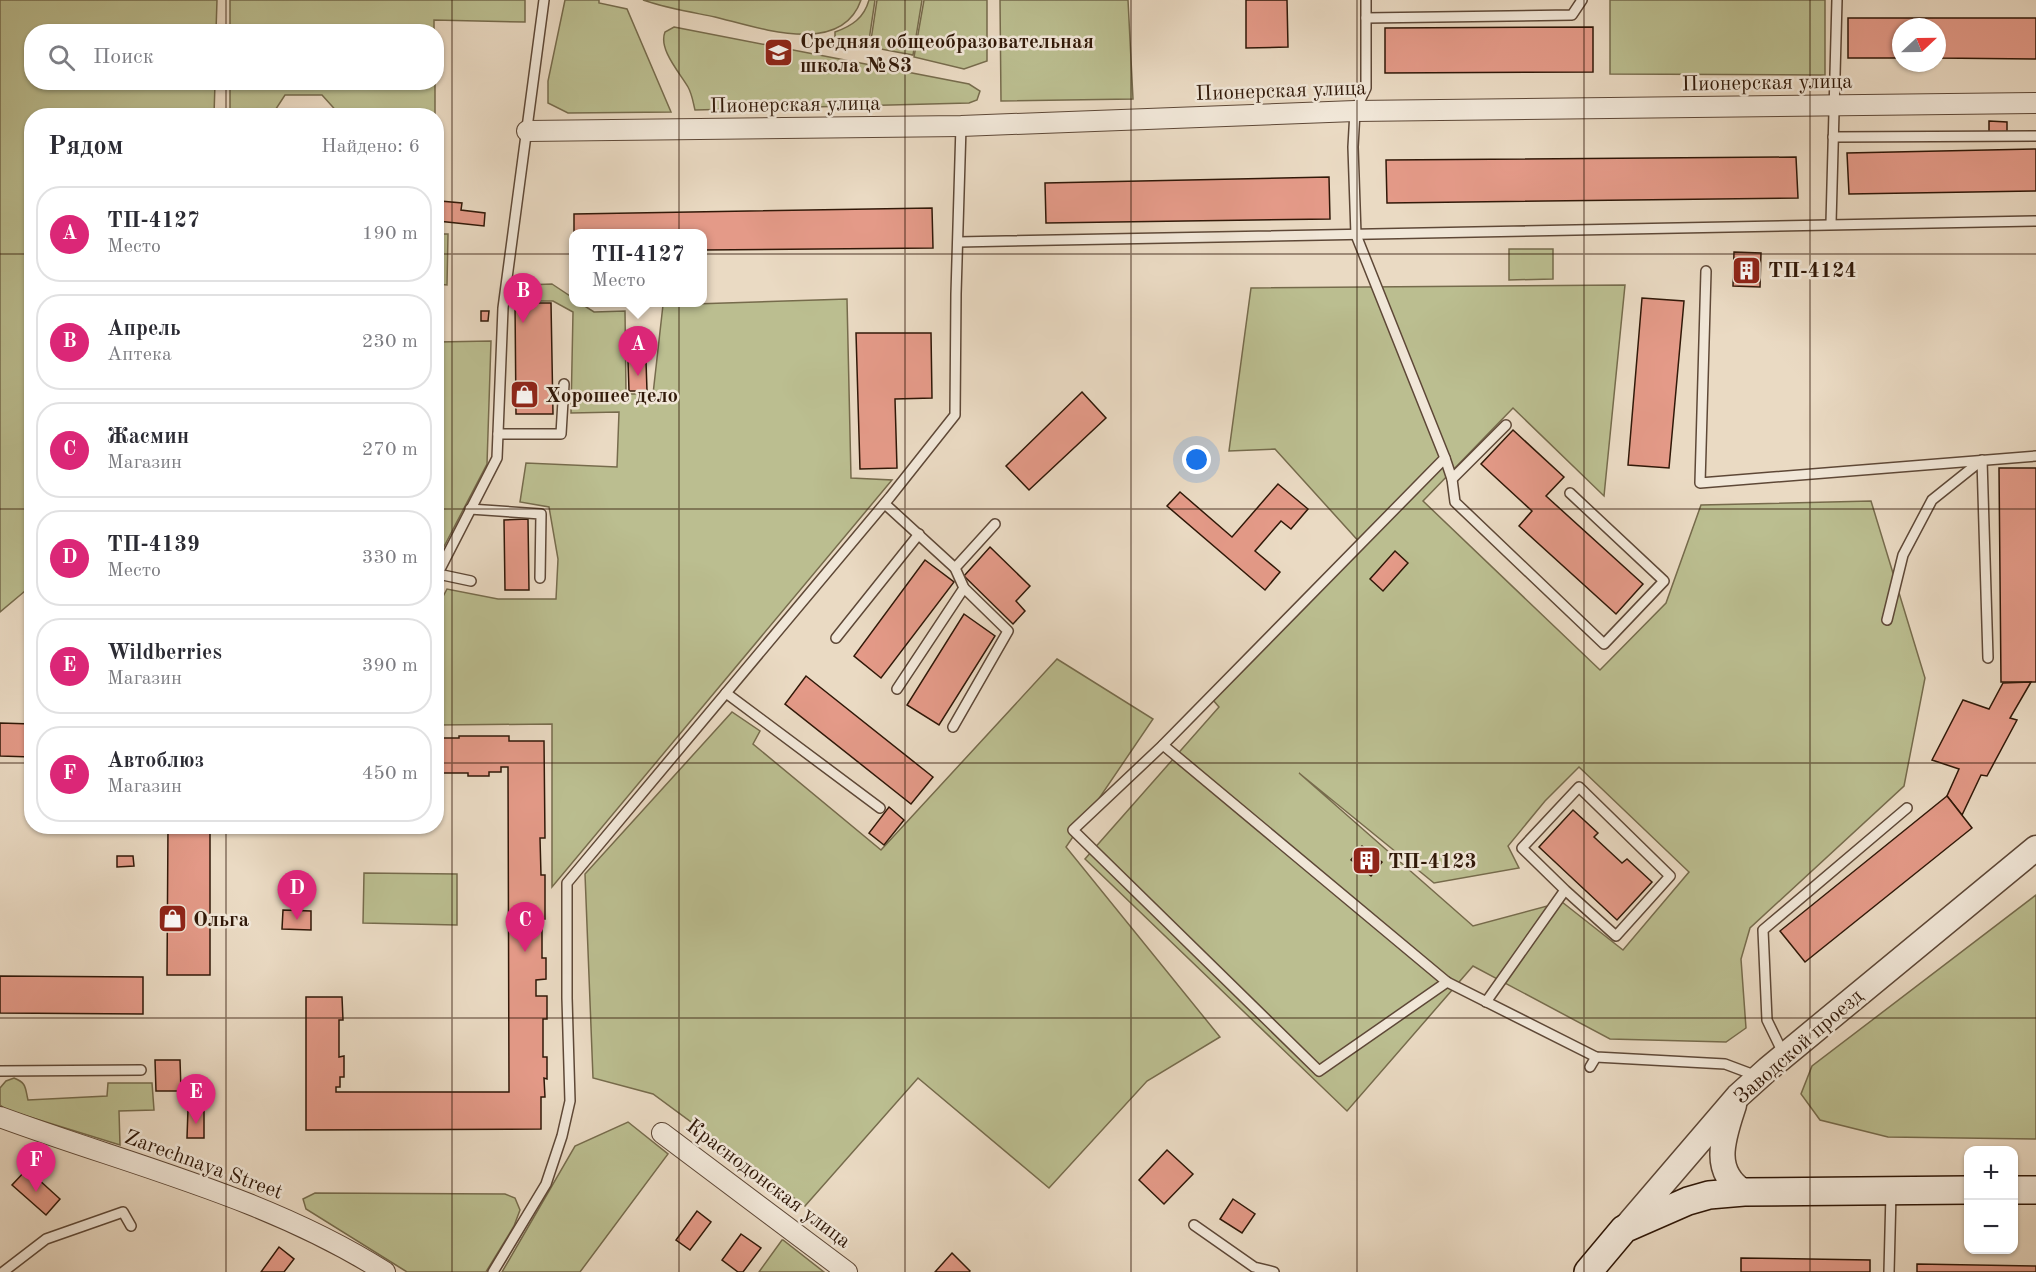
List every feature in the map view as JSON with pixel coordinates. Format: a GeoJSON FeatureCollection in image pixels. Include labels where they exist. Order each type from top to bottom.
{"type":"FeatureCollection","features":[{"type":"Feature","properties":{"kind":"main road"},"geometry":{"type":"LineString","coordinates":[[1624,1229],[1688,1201],[1709,1196],[1744,1192],[1964,1190]]}},
{"type":"Feature","properties":{"kind":"main road"},"geometry":{"type":"LineString","coordinates":[[2018,1190],[2036,1190]]}},
{"type":"Feature","properties":{"kind":"main road","name":"Заводской проезд"},"geometry":{"type":"LineString","coordinates":[[1588,1272],[1624,1229]]}},
{"type":"Feature","properties":{"kind":"street","name":"Пионерская улица"},"geometry":{"type":"LineString","coordinates":[[527,131],[961,126],[1355,111],[2036,103]]}},
{"type":"Feature","properties":{"kind":"street","name":"Заводской проезд"},"geometry":{"type":"LineString","coordinates":[[1624,1229],[1738,1096],[2036,848]]}},
{"type":"Feature","properties":{"kind":"street"},"geometry":{"type":"LineString","coordinates":[[1738,1096],[1724,1136],[1722,1159],[1728,1178],[1734,1186],[1744,1192]]}},
{"type":"Feature","properties":{"kind":"street","name":"Zarechnaya Street"},"geometry":{"type":"LineString","coordinates":[[0,1117],[240,1200],[321,1236],[385,1272]]}},
{"type":"Feature","properties":{"kind":"street","name":"Краснодонская улица"},"geometry":{"type":"LineString","coordinates":[[662,1133],[847,1272]]}},
{"type":"Feature","properties":{"kind":"lane"},"geometry":{"type":"LineString","coordinates":[[444,561],[497,458],[503,308],[544,0]]}},
{"type":"Feature","properties":{"kind":"lane"},"geometry":{"type":"LineString","coordinates":[[1366,0],[1366,88],[1355,111],[1353,147],[1356,235],[1445,458],[1452,479],[1455,502],[1604,644],[1664,581],[1570,493]]}},
{"type":"Feature","properties":{"kind":"lane"},"geometry":{"type":"LineString","coordinates":[[1366,18],[1572,15],[1582,0]]}},
{"type":"Feature","properties":{"kind":"lane"},"geometry":{"type":"LineString","coordinates":[[1831,223],[1837,0]]}},
{"type":"Feature","properties":{"kind":"lane"},"geometry":{"type":"LineString","coordinates":[[493,1272],[546,1184],[562,1136],[570,1101],[567,883],[885,504],[955,415],[961,126]]}},
{"type":"Feature","properties":{"kind":"lane"},"geometry":{"type":"LineString","coordinates":[[1833,137],[2036,136]]}},
{"type":"Feature","properties":{"kind":"lane"},"geometry":{"type":"LineString","coordinates":[[958,242],[1831,223],[2036,221]]}},
{"type":"Feature","properties":{"kind":"lane"},"geometry":{"type":"LineString","coordinates":[[1706,271],[1700,483],[2036,456]]}},
{"type":"Feature","properties":{"kind":"lane"},"geometry":{"type":"LineString","coordinates":[[498,434],[561,434],[564,384]]}},
{"type":"Feature","properties":{"kind":"lane"},"geometry":{"type":"LineString","coordinates":[[1452,479],[1506,424]]}},
{"type":"Feature","properties":{"kind":"lane"},"geometry":{"type":"LineString","coordinates":[[1445,458],[1163,745],[1073,830],[1319,1071],[1447,982]]}},
{"type":"Feature","properties":{"kind":"lane"},"geometry":{"type":"LineString","coordinates":[[1887,620],[1903,555],[1932,500],[1982,460]]}},
{"type":"Feature","properties":{"kind":"lane"},"geometry":{"type":"LineString","coordinates":[[1982,460],[1988,658]]}},
{"type":"Feature","properties":{"kind":"lane"},"geometry":{"type":"LineString","coordinates":[[885,504],[955,568],[964,588],[1008,631],[953,727]]}},
{"type":"Feature","properties":{"kind":"lane"},"geometry":{"type":"LineString","coordinates":[[470,509],[541,514],[540,578]]}},
{"type":"Feature","properties":{"kind":"lane"},"geometry":{"type":"LineString","coordinates":[[955,568],[995,524]]}},
{"type":"Feature","properties":{"kind":"lane"},"geometry":{"type":"LineString","coordinates":[[836,638],[919,534]]}},
{"type":"Feature","properties":{"kind":"lane"},"geometry":{"type":"LineString","coordinates":[[444,576],[471,581]]}},
{"type":"Feature","properties":{"kind":"lane"},"geometry":{"type":"LineString","coordinates":[[897,689],[964,588]]}},
{"type":"Feature","properties":{"kind":"lane"},"geometry":{"type":"LineString","coordinates":[[726,693],[880,808]]}},
{"type":"Feature","properties":{"kind":"lane"},"geometry":{"type":"LineString","coordinates":[[1163,745],[1447,982],[1596,1057],[1725,1065],[1759,1077]]}},
{"type":"Feature","properties":{"kind":"lane"},"geometry":{"type":"LineString","coordinates":[[1579,787],[1670,876],[1616,936],[1565,890],[1522,848],[1579,787]]}},
{"type":"Feature","properties":{"kind":"lane"},"geometry":{"type":"LineString","coordinates":[[1785,1055],[1767,1020],[1763,930],[1907,808]]}},
{"type":"Feature","properties":{"kind":"lane"},"geometry":{"type":"LineString","coordinates":[[1486,1002],[1565,890]]}},
{"type":"Feature","properties":{"kind":"lane"},"geometry":{"type":"LineString","coordinates":[[1590,1067],[1596,1057]]}},
{"type":"Feature","properties":{"kind":"lane"},"geometry":{"type":"LineString","coordinates":[[0,1071],[141,1070]]}},
{"type":"Feature","properties":{"kind":"lane"},"geometry":{"type":"LineString","coordinates":[[1888,1272],[1891,1191]]}},
{"type":"Feature","properties":{"kind":"lane"},"geometry":{"type":"LineString","coordinates":[[3,1272],[46,1239],[123,1212],[130,1226]]}},
{"type":"Feature","properties":{"kind":"lane"},"geometry":{"type":"LineString","coordinates":[[1194,1225],[1254,1267],[1274,1272]]}},
{"type":"Feature","properties":{"kind":"green space"},"geometry":{"type":"Polygon","coordinates":[[[0,0],[217,0],[216,24],[24,24],[24,90],[215,90],[214,108],[24,108],[24,592],[0,612],[0,0]]]}},
{"type":"Feature","properties":{"kind":"green space"},"geometry":{"type":"Polygon","coordinates":[[[230,0],[525,0],[525,22],[434,20],[434,24],[230,24],[230,0]]]}},
{"type":"Feature","properties":{"kind":"green space"},"geometry":{"type":"Polygon","coordinates":[[[565,0],[599,0],[599,3],[627,9],[671,112],[568,113],[548,103],[548,81],[565,0]]]}},
{"type":"Feature","properties":{"kind":"green space"},"geometry":{"type":"Polygon","coordinates":[[[643,0],[861,0],[851,18],[836,29],[817,34],[796,34],[753,27],[643,0]]]}},
{"type":"Feature","properties":{"kind":"green space"},"geometry":{"type":"Polygon","coordinates":[[[869,0],[875,0],[868,47],[835,37],[835,32],[852,24],[861,16],[869,0]]]}},
{"type":"Feature","properties":{"kind":"green space"},"geometry":{"type":"Polygon","coordinates":[[[877,0],[922,0],[913,55],[870,47],[877,0]]]}},
{"type":"Feature","properties":{"kind":"green space"},"geometry":{"type":"Polygon","coordinates":[[[924,0],[987,0],[987,61],[964,69],[914,57],[924,0]]]}},
{"type":"Feature","properties":{"kind":"green space"},"geometry":{"type":"Polygon","coordinates":[[[1000,0],[1128,0],[1133,99],[1001,101],[1000,0]]]}},
{"type":"Feature","properties":{"kind":"green space"},"geometry":{"type":"Polygon","coordinates":[[[1610,0],[1825,0],[1825,75],[1610,74],[1610,0]]]}},
{"type":"Feature","properties":{"kind":"green space"},"geometry":{"type":"Polygon","coordinates":[[[674,27],[969,84],[980,91],[977,100],[969,103],[695,110],[689,90],[671,61],[665,46],[665,32],[674,27]]]}},
{"type":"Feature","properties":{"kind":"green space"},"geometry":{"type":"Polygon","coordinates":[[[230,90],[435,90],[435,108],[334,108],[322,95],[285,95],[277,108],[230,108],[230,90]]]}},
{"type":"Feature","properties":{"kind":"green space"},"geometry":{"type":"Polygon","coordinates":[[[444,234],[448,234],[447,285],[444,285],[444,234]]]}},
{"type":"Feature","properties":{"kind":"green space"},"geometry":{"type":"Polygon","coordinates":[[[1509,249],[1553,249],[1553,279],[1509,280],[1509,249]]]}},
{"type":"Feature","properties":{"kind":"green space"},"geometry":{"type":"Polygon","coordinates":[[[552,284],[569,295],[569,307],[586,307],[594,312],[625,311],[626,394],[653,394],[663,307],[707,307],[707,304],[847,299],[851,478],[892,480],[552,887],[552,724],[444,725],[444,595],[447,589],[498,599],[556,599],[558,559],[549,507],[520,502],[526,463],[617,467],[619,412],[571,413],[573,312],[553,301],[515,301],[525,285],[552,284]]]}},
{"type":"Feature","properties":{"kind":"green space"},"geometry":{"type":"Polygon","coordinates":[[[1625,285],[1604,496],[1513,408],[1423,501],[1600,670],[1666,603],[1701,505],[1871,501],[1925,678],[1904,786],[1750,928],[1741,959],[1746,1028],[1726,1042],[1610,1039],[1473,966],[1347,1111],[1085,859],[1219,707],[1213,700],[1362,545],[1275,449],[1229,451],[1251,288],[1625,285]],[[1579,767],[1545,801],[1508,846],[1519,868],[1434,883],[1299,773],[1473,926],[1562,902],[1623,950],[1689,872],[1579,767]]]}},
{"type":"Feature","properties":{"kind":"green space"},"geometry":{"type":"Polygon","coordinates":[[[491,341],[487,464],[444,547],[444,342],[491,341]]]}},
{"type":"Feature","properties":{"kind":"green space"},"geometry":{"type":"Polygon","coordinates":[[[1057,659],[1153,719],[1066,847],[1220,1037],[1147,1081],[1049,1188],[918,1078],[805,1206],[653,1094],[593,1078],[585,874],[732,712],[760,731],[753,744],[881,850],[1057,659]]]}},
{"type":"Feature","properties":{"kind":"green space"},"geometry":{"type":"Polygon","coordinates":[[[364,873],[457,874],[457,925],[363,923],[364,873]]]}},
{"type":"Feature","properties":{"kind":"green space"},"geometry":{"type":"Polygon","coordinates":[[[2036,895],[2036,1139],[1888,1137],[1820,1120],[1801,1094],[1812,1066],[2036,895]]]}},
{"type":"Feature","properties":{"kind":"green space"},"geometry":{"type":"Polygon","coordinates":[[[14,1078],[23,1084],[28,1100],[107,1096],[108,1083],[152,1083],[154,1110],[119,1111],[120,1145],[7,1110],[0,1105],[0,1088],[6,1081],[14,1078]]]}},
{"type":"Feature","properties":{"kind":"green space"},"geometry":{"type":"Polygon","coordinates":[[[628,1122],[668,1154],[580,1272],[502,1272],[575,1146],[628,1122]]]}},
{"type":"Feature","properties":{"kind":"green space"},"geometry":{"type":"Polygon","coordinates":[[[315,1193],[505,1194],[515,1198],[520,1210],[514,1226],[486,1272],[407,1272],[306,1209],[303,1199],[315,1193]]]}},
{"type":"Feature","properties":{"kind":"green space"},"geometry":{"type":"Polygon","coordinates":[[[783,1240],[824,1272],[759,1272],[783,1240]]]}},
{"type":"Feature","properties":{"kind":"building"},"geometry":{"type":"Polygon","coordinates":[[[1246,0],[1287,0],[1288,47],[1246,48],[1246,0]]]}},
{"type":"Feature","properties":{"kind":"building"},"geometry":{"type":"Polygon","coordinates":[[[1848,18],[1892,18],[1892,58],[1848,58],[1848,18]]]}},
{"type":"Feature","properties":{"kind":"building"},"geometry":{"type":"Polygon","coordinates":[[[1946,18],[2036,18],[2036,59],[1946,58],[1946,18]]]}},
{"type":"Feature","properties":{"kind":"building"},"geometry":{"type":"Polygon","coordinates":[[[1593,27],[1593,72],[1385,73],[1385,28],[1593,27]]]}},
{"type":"Feature","properties":{"kind":"building"},"geometry":{"type":"Polygon","coordinates":[[[1989,121],[2007,122],[2007,132],[1989,132],[1989,121]]]}},
{"type":"Feature","properties":{"kind":"building"},"geometry":{"type":"Polygon","coordinates":[[[2036,149],[2036,191],[1849,194],[1847,153],[2036,149]]]}},
{"type":"Feature","properties":{"kind":"building"},"geometry":{"type":"Polygon","coordinates":[[[1796,157],[1798,198],[1387,203],[1386,160],[1796,157]]]}},
{"type":"Feature","properties":{"kind":"building"},"geometry":{"type":"Polygon","coordinates":[[[1329,177],[1330,219],[1046,223],[1045,183],[1329,177]]]}},
{"type":"Feature","properties":{"kind":"building"},"geometry":{"type":"Polygon","coordinates":[[[444,201],[462,203],[461,210],[485,213],[484,226],[444,222],[444,201]]]}},
{"type":"Feature","properties":{"kind":"building"},"geometry":{"type":"Polygon","coordinates":[[[932,208],[933,248],[707,250],[707,229],[574,229],[574,214],[932,208]]]}},
{"type":"Feature","properties":{"kind":"building","name":"ТП-4124"},"geometry":{"type":"Polygon","coordinates":[[[1734,252],[1761,253],[1760,287],[1733,286],[1734,252]]]}},
{"type":"Feature","properties":{"kind":"building"},"geometry":{"type":"Polygon","coordinates":[[[1642,298],[1684,301],[1669,468],[1628,465],[1642,298]]]}},
{"type":"Feature","properties":{"kind":"building"},"geometry":{"type":"Polygon","coordinates":[[[515,303],[551,303],[553,414],[516,414],[515,303]]]}},
{"type":"Feature","properties":{"kind":"building"},"geometry":{"type":"Polygon","coordinates":[[[481,311],[489,311],[488,321],[481,321],[481,311]]]}},
{"type":"Feature","properties":{"kind":"building"},"geometry":{"type":"Polygon","coordinates":[[[856,333],[931,333],[932,398],[895,399],[897,468],[860,469],[856,333]]]}},
{"type":"Feature","properties":{"kind":"building"},"geometry":{"type":"Polygon","coordinates":[[[628,361],[646,361],[647,391],[629,391],[628,361]]]}},
{"type":"Feature","properties":{"kind":"building"},"geometry":{"type":"Polygon","coordinates":[[[1082,392],[1106,418],[1029,490],[1006,466],[1082,392]]]}},
{"type":"Feature","properties":{"kind":"building"},"geometry":{"type":"Polygon","coordinates":[[[1513,430],[1564,477],[1546,496],[1643,584],[1616,614],[1519,526],[1532,511],[1481,464],[1513,430]]]}},
{"type":"Feature","properties":{"kind":"building"},"geometry":{"type":"Polygon","coordinates":[[[1999,468],[2036,468],[2036,682],[2001,682],[1999,468]]]}},
{"type":"Feature","properties":{"kind":"building"},"geometry":{"type":"Polygon","coordinates":[[[1278,484],[1308,509],[1291,529],[1281,521],[1255,551],[1280,572],[1265,590],[1167,506],[1180,492],[1232,537],[1278,484]]]}},
{"type":"Feature","properties":{"kind":"building"},"geometry":{"type":"Polygon","coordinates":[[[528,519],[529,590],[505,590],[504,520],[528,519]]]}},
{"type":"Feature","properties":{"kind":"building"},"geometry":{"type":"Polygon","coordinates":[[[990,547],[1030,586],[1016,601],[1025,611],[1013,624],[964,576],[990,547]]]}},
{"type":"Feature","properties":{"kind":"building"},"geometry":{"type":"Polygon","coordinates":[[[1395,551],[1408,563],[1383,591],[1370,579],[1395,551]]]}},
{"type":"Feature","properties":{"kind":"building"},"geometry":{"type":"Polygon","coordinates":[[[925,560],[954,582],[881,678],[854,656],[925,560]]]}},
{"type":"Feature","properties":{"kind":"building"},"geometry":{"type":"Polygon","coordinates":[[[964,614],[995,636],[939,725],[907,705],[964,614]]]}},
{"type":"Feature","properties":{"kind":"building"},"geometry":{"type":"Polygon","coordinates":[[[806,676],[933,777],[911,804],[785,704],[806,676]]]}},
{"type":"Feature","properties":{"kind":"building"},"geometry":{"type":"Polygon","coordinates":[[[2031,682],[2010,718],[2017,720],[1987,776],[1981,775],[1962,815],[1947,796],[1959,769],[1932,760],[1963,700],[1989,709],[2003,683],[2031,682]]]}},
{"type":"Feature","properties":{"kind":"building"},"geometry":{"type":"Polygon","coordinates":[[[0,723],[24,724],[24,757],[0,756],[0,723]]]}},
{"type":"Feature","properties":{"kind":"building"},"geometry":{"type":"Polygon","coordinates":[[[459,736],[509,736],[509,741],[544,741],[545,838],[540,838],[541,875],[545,875],[542,958],[546,958],[546,979],[536,980],[536,996],[547,996],[547,1019],[543,1019],[543,1057],[547,1057],[547,1079],[544,1078],[545,1097],[541,1097],[541,1129],[306,1130],[306,997],[342,997],[343,1020],[339,1020],[339,1057],[344,1056],[344,1077],[340,1077],[340,1087],[336,1087],[336,1092],[509,1092],[508,767],[501,767],[501,772],[489,772],[489,776],[444,773],[444,738],[459,738],[459,736]]]}},
{"type":"Feature","properties":{"kind":"building"},"geometry":{"type":"Polygon","coordinates":[[[1947,796],[1972,828],[1805,962],[1780,931],[1947,796]]]}},
{"type":"Feature","properties":{"kind":"building"},"geometry":{"type":"Polygon","coordinates":[[[889,807],[904,820],[884,845],[869,833],[889,807]]]}},
{"type":"Feature","properties":{"kind":"building"},"geometry":{"type":"Polygon","coordinates":[[[1573,810],[1598,833],[1594,837],[1622,863],[1627,859],[1652,882],[1617,920],[1539,847],[1573,810]]]}},
{"type":"Feature","properties":{"kind":"building"},"geometry":{"type":"Polygon","coordinates":[[[168,834],[210,834],[210,975],[167,975],[168,834]]]}},
{"type":"Feature","properties":{"kind":"building","name":"ТП-4123"},"geometry":{"type":"Polygon","coordinates":[[[1362,846],[1382,862],[1371,876],[1351,860],[1362,846]]]}},
{"type":"Feature","properties":{"kind":"building"},"geometry":{"type":"Polygon","coordinates":[[[117,856],[133,856],[134,866],[117,867],[117,856]]]}},
{"type":"Feature","properties":{"kind":"building"},"geometry":{"type":"Polygon","coordinates":[[[283,910],[311,911],[311,930],[282,929],[283,910]]]}},
{"type":"Feature","properties":{"kind":"building"},"geometry":{"type":"Polygon","coordinates":[[[0,976],[143,977],[143,1014],[0,1013],[0,976]]]}},
{"type":"Feature","properties":{"kind":"building"},"geometry":{"type":"Polygon","coordinates":[[[155,1060],[180,1060],[181,1091],[156,1091],[155,1060]]]}},
{"type":"Feature","properties":{"kind":"building"},"geometry":{"type":"Polygon","coordinates":[[[188,1109],[204,1109],[204,1138],[187,1138],[188,1109]]]}},
{"type":"Feature","properties":{"kind":"building"},"geometry":{"type":"Polygon","coordinates":[[[1167,1150],[1193,1174],[1164,1204],[1139,1180],[1167,1150]]]}},
{"type":"Feature","properties":{"kind":"building"},"geometry":{"type":"Polygon","coordinates":[[[27,1169],[60,1199],[46,1215],[12,1185],[27,1169]]]}},
{"type":"Feature","properties":{"kind":"building"},"geometry":{"type":"Polygon","coordinates":[[[1233,1199],[1255,1214],[1242,1233],[1220,1219],[1233,1199]]]}},
{"type":"Feature","properties":{"kind":"building"},"geometry":{"type":"Polygon","coordinates":[[[697,1211],[711,1222],[690,1250],[676,1240],[697,1211]]]}},
{"type":"Feature","properties":{"kind":"building"},"geometry":{"type":"Polygon","coordinates":[[[741,1234],[761,1248],[743,1272],[738,1272],[722,1260],[741,1234]]]}},
{"type":"Feature","properties":{"kind":"building"},"geometry":{"type":"Polygon","coordinates":[[[279,1247],[294,1259],[284,1272],[261,1272],[279,1247]]]}},
{"type":"Feature","properties":{"kind":"building"},"geometry":{"type":"Polygon","coordinates":[[[952,1253],[970,1271],[935,1272],[952,1253]]]}},
{"type":"Feature","properties":{"kind":"building"},"geometry":{"type":"Polygon","coordinates":[[[1741,1258],[1870,1260],[1870,1272],[1741,1272],[1741,1258]]]}},
{"type":"Feature","properties":{"kind":"building"},"geometry":{"type":"Polygon","coordinates":[[[1917,1264],[2036,1266],[2036,1272],[1917,1272],[1917,1264]]]}},
{"type":"Feature","properties":{"kind":"place","name":"Средняя общеобразовательная школа №83"},"geometry":{"type":"Point","coordinates":[779,53]}},
{"type":"Feature","properties":{"kind":"place","name":"ТП-4124"},"geometry":{"type":"Point","coordinates":[1747,270]}},
{"type":"Feature","properties":{"kind":"place","name":"Апрель"},"geometry":{"type":"Point","coordinates":[523,323]}},
{"type":"Feature","properties":{"kind":"place","name":"ТП-4127"},"geometry":{"type":"Point","coordinates":[638,376]}},
{"type":"Feature","properties":{"kind":"place","name":"Хорошее дело"},"geometry":{"type":"Point","coordinates":[524,395]}},
{"type":"Feature","properties":{"kind":"place","name":"ТП-4123"},"geometry":{"type":"Point","coordinates":[1367,861]}},
{"type":"Feature","properties":{"kind":"place","name":"Ольга"},"geometry":{"type":"Point","coordinates":[172,919]}},
{"type":"Feature","properties":{"kind":"place","name":"ТП-4139"},"geometry":{"type":"Point","coordinates":[297,920]}},
{"type":"Feature","properties":{"kind":"place","name":"Жасмин"},"geometry":{"type":"Point","coordinates":[525,952]}},
{"type":"Feature","properties":{"kind":"place","name":"Wildberries"},"geometry":{"type":"Point","coordinates":[196,1124]}},
{"type":"Feature","properties":{"kind":"place","name":"Автоблюз"},"geometry":{"type":"Point","coordinates":[36,1192]}}]}
